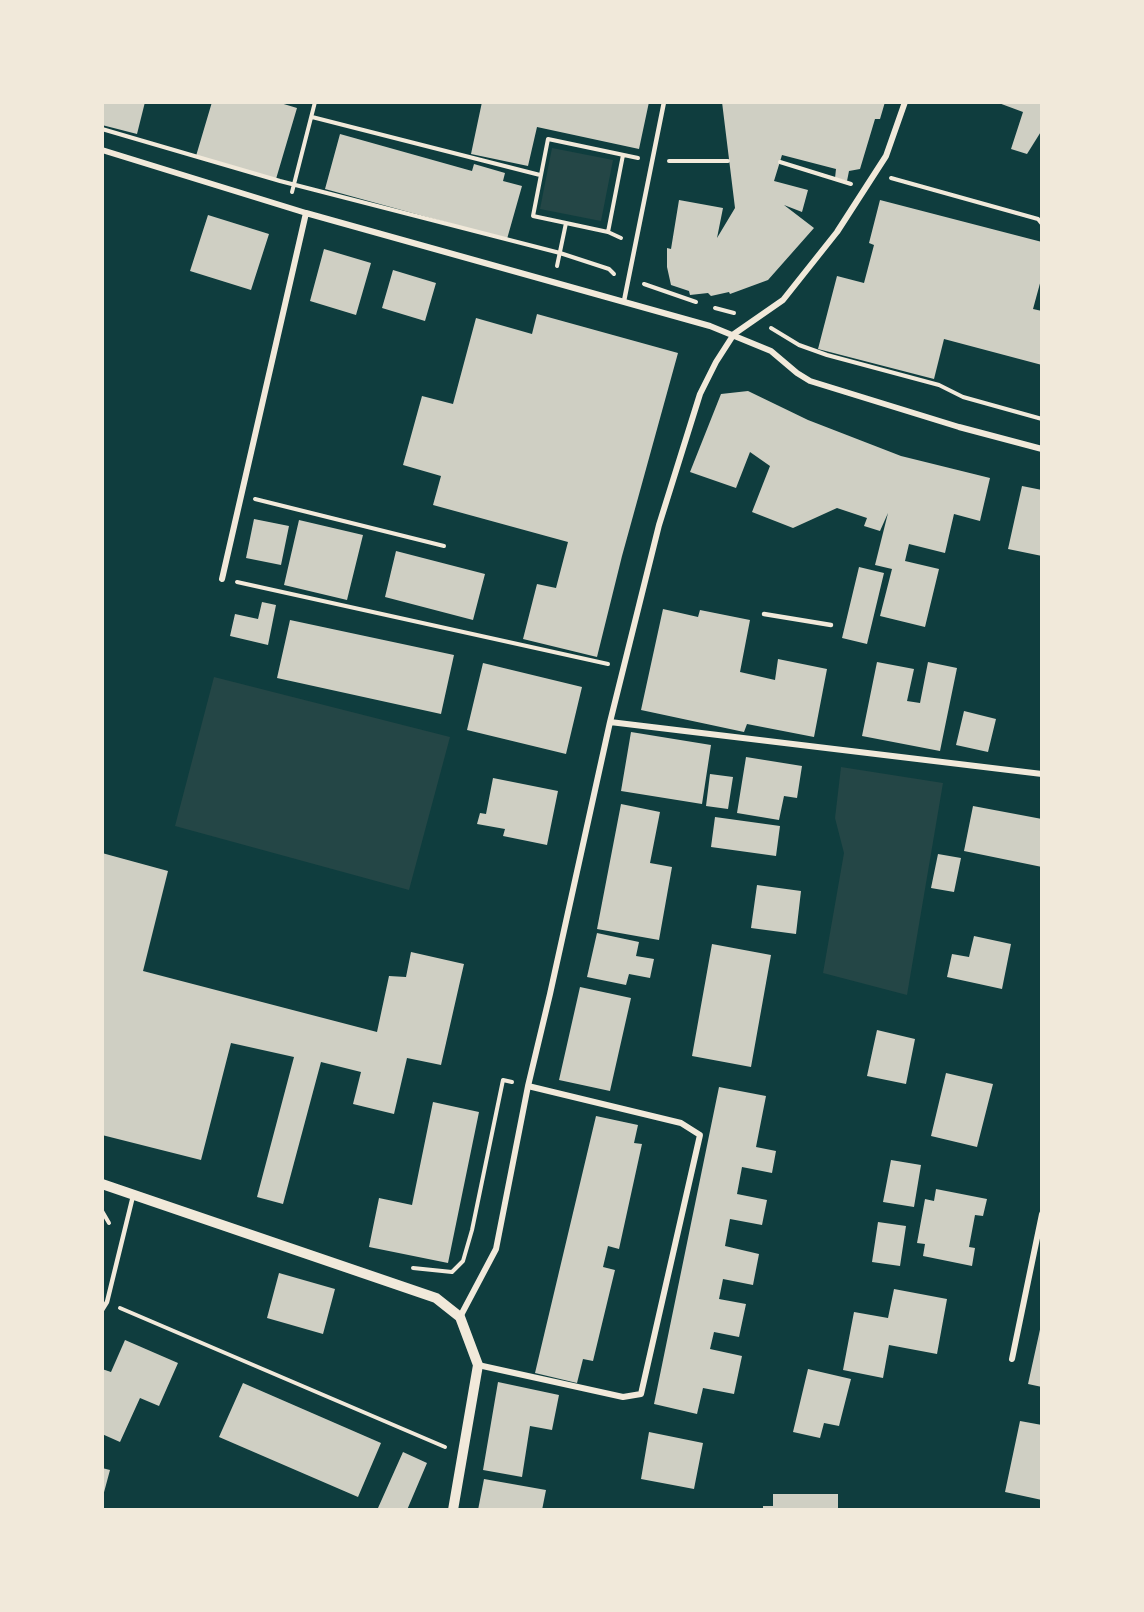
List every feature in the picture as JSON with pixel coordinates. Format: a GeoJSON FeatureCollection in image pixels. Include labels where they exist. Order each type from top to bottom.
{"type":"FeatureCollection","features":[{"type":"Feature","properties":{"kind":"street"},"geometry":{"type":"LineString","coordinates":[[459,1317],[496,1249],[528,1086],[610,722],[659,525],[700,394],[716,362],[734,334],[783,300],[837,232],[886,156],[905,102]]}},
{"type":"Feature","properties":{"kind":"street"},"geometry":{"type":"LineString","coordinates":[[102,150],[306,213],[624,301],[734,334],[771,351],[810,381],[959,427],[1042,449]]}},
{"type":"Feature","properties":{"kind":"street"},"geometry":{"type":"LineString","coordinates":[[222,579],[306,213]]}},
{"type":"Feature","properties":{"kind":"street"},"geometry":{"type":"LineString","coordinates":[[610,722],[1042,774]]}},
{"type":"Feature","properties":{"kind":"street"},"geometry":{"type":"LineString","coordinates":[[478,1365],[622,1397],[641,1394],[700,1134],[681,1123],[528,1086]]}},
{"type":"Feature","properties":{"kind":"street"},"geometry":{"type":"LineString","coordinates":[[102,1184],[134,1193],[436,1298],[459,1317],[478,1365],[453,1510]]}},
{"type":"Feature","properties":{"kind":"street"},"geometry":{"type":"LineString","coordinates":[[1012,1359],[1042,1214]]}},
{"type":"Feature","properties":{"kind":"lane"},"geometry":{"type":"LineString","coordinates":[[624,301],[664,102]]}},
{"type":"Feature","properties":{"kind":"lane"},"geometry":{"type":"LineString","coordinates":[[764,614],[831,625]]}},
{"type":"Feature","properties":{"kind":"lane"},"geometry":{"type":"LineString","coordinates":[[102,1310],[107,1302],[134,1193]]}},
{"type":"Feature","properties":{"kind":"path"},"geometry":{"type":"LineString","coordinates":[[289,207],[315,102]]}},
{"type":"Feature","properties":{"kind":"path"},"geometry":{"type":"LineString","coordinates":[[312,117],[540,175]]}},
{"type":"Feature","properties":{"kind":"path"},"geometry":{"type":"LineString","coordinates":[[623,154],[608,231],[533,216],[548,139],[623,154],[652,160],[728,161]]}},
{"type":"Feature","properties":{"kind":"path"},"geometry":{"type":"LineString","coordinates":[[780,162],[866,189]]}},
{"type":"Feature","properties":{"kind":"path"},"geometry":{"type":"LineString","coordinates":[[876,174],[1042,222]]}},
{"type":"Feature","properties":{"kind":"path"},"geometry":{"type":"LineString","coordinates":[[553,281],[566,223]]}},
{"type":"Feature","properties":{"kind":"path"},"geometry":{"type":"LineString","coordinates":[[241,496],[444,546]]}},
{"type":"Feature","properties":{"kind":"path"},"geometry":{"type":"LineString","coordinates":[[222,579],[624,667]]}},
{"type":"Feature","properties":{"kind":"path"},"geometry":{"type":"LineString","coordinates":[[408,1267],[452,1272],[463,1261],[472,1230],[503,1080],[528,1086]]}},
{"type":"Feature","properties":{"kind":"path"},"geometry":{"type":"LineString","coordinates":[[107,1302],[462,1454]]}},
{"type":"Feature","properties":{"kind":"shaded area"},"geometry":{"type":"Polygon","coordinates":[[[552,148],[613,160],[601,221],[540,209],[552,148]]]}},
{"type":"Feature","properties":{"kind":"shaded area"},"geometry":{"type":"Polygon","coordinates":[[[214,677],[450,737],[409,890],[175,826],[214,677]]]}},
{"type":"Feature","properties":{"kind":"shaded area"},"geometry":{"type":"Polygon","coordinates":[[[841,767],[943,783],[907,995],[823,973],[844,853],[835,818],[841,767]]]}},
{"type":"Feature","properties":{"kind":"building"},"geometry":{"type":"Polygon","coordinates":[[[102,102],[145,102],[137,134],[102,125],[102,102]]]}},
{"type":"Feature","properties":{"kind":"building"},"geometry":{"type":"Polygon","coordinates":[[[212,102],[277,102],[297,108],[276,179],[196,156],[212,102]]]}},
{"type":"Feature","properties":{"kind":"building"},"geometry":{"type":"Polygon","coordinates":[[[482,102],[649,102],[639,149],[537,127],[528,166],[471,154],[482,102]]]}},
{"type":"Feature","properties":{"kind":"building"},"geometry":{"type":"Polygon","coordinates":[[[722,102],[885,102],[880,119],[875,119],[860,169],[849,171],[847,181],[835,178],[836,169],[782,155],[774,181],[808,190],[802,212],[784,205],[814,228],[768,280],[730,294],[729,292],[711,296],[708,293],[690,295],[689,291],[671,285],[667,267],[667,248],[671,249],[679,200],[723,208],[717,238],[735,208],[722,102]]]}},
{"type":"Feature","properties":{"kind":"building"},"geometry":{"type":"Polygon","coordinates":[[[996,102],[1042,102],[1042,130],[1027,154],[1011,149],[1023,112],[996,102]]]}},
{"type":"Feature","properties":{"kind":"building"},"geometry":{"type":"Polygon","coordinates":[[[340,134],[472,171],[474,164],[505,173],[503,181],[522,186],[507,239],[325,189],[340,134]]]}},
{"type":"Feature","properties":{"kind":"building"},"geometry":{"type":"Polygon","coordinates":[[[880,200],[1042,242],[1042,276],[1033,309],[1042,311],[1042,365],[944,339],[934,379],[818,349],[837,276],[864,283],[874,245],[869,243],[880,200]]]}},
{"type":"Feature","properties":{"kind":"building"},"geometry":{"type":"Polygon","coordinates":[[[208,215],[269,234],[251,290],[190,271],[208,215]]]}},
{"type":"Feature","properties":{"kind":"building"},"geometry":{"type":"Polygon","coordinates":[[[324,249],[371,263],[356,315],[310,301],[324,249]]]}},
{"type":"Feature","properties":{"kind":"building"},"geometry":{"type":"Polygon","coordinates":[[[393,270],[436,283],[425,321],[382,308],[393,270]]]}},
{"type":"Feature","properties":{"kind":"building"},"geometry":{"type":"Polygon","coordinates":[[[537,314],[678,353],[622,556],[597,657],[523,639],[537,584],[556,588],[568,542],[433,505],[441,476],[403,465],[422,396],[453,404],[476,318],[532,334],[537,314]]]}},
{"type":"Feature","properties":{"kind":"building"},"geometry":{"type":"Polygon","coordinates":[[[748,391],[808,420],[901,456],[990,478],[980,521],[954,514],[945,553],[909,544],[905,561],[939,569],[925,627],[880,616],[892,569],[875,565],[888,513],[880,531],[864,526],[867,518],[837,508],[793,528],[752,512],[770,466],[750,452],[736,488],[690,472],[721,394],[748,391]]]}},
{"type":"Feature","properties":{"kind":"building"},"geometry":{"type":"Polygon","coordinates":[[[1022,486],[1042,490],[1042,556],[1008,549],[1022,486]]]}},
{"type":"Feature","properties":{"kind":"building"},"geometry":{"type":"Polygon","coordinates":[[[254,519],[289,526],[281,565],[246,558],[254,519]]]}},
{"type":"Feature","properties":{"kind":"building"},"geometry":{"type":"Polygon","coordinates":[[[299,520],[363,535],[347,600],[284,585],[299,520]]]}},
{"type":"Feature","properties":{"kind":"building"},"geometry":{"type":"Polygon","coordinates":[[[396,551],[485,574],[473,620],[385,597],[396,551]]]}},
{"type":"Feature","properties":{"kind":"building"},"geometry":{"type":"Polygon","coordinates":[[[859,567],[884,573],[867,644],[842,638],[859,567]]]}},
{"type":"Feature","properties":{"kind":"building"},"geometry":{"type":"Polygon","coordinates":[[[262,602],[276,605],[268,645],[230,636],[235,614],[258,619],[262,602]]]}},
{"type":"Feature","properties":{"kind":"building"},"geometry":{"type":"Polygon","coordinates":[[[663,609],[698,617],[700,610],[750,620],[740,672],[775,680],[778,659],[827,669],[814,737],[747,724],[744,732],[641,710],[663,609]]]}},
{"type":"Feature","properties":{"kind":"building"},"geometry":{"type":"Polygon","coordinates":[[[290,620],[454,655],[441,714],[277,678],[290,620]]]}},
{"type":"Feature","properties":{"kind":"building"},"geometry":{"type":"Polygon","coordinates":[[[877,662],[914,669],[907,701],[920,703],[928,662],[957,668],[940,751],[862,736],[877,662]]]}},
{"type":"Feature","properties":{"kind":"building"},"geometry":{"type":"Polygon","coordinates":[[[483,663],[582,687],[566,754],[467,730],[483,663]]]}},
{"type":"Feature","properties":{"kind":"building"},"geometry":{"type":"Polygon","coordinates":[[[964,711],[996,719],[988,752],[956,745],[964,711]]]}},
{"type":"Feature","properties":{"kind":"building"},"geometry":{"type":"Polygon","coordinates":[[[631,732],[711,745],[702,804],[621,791],[631,732]]]}},
{"type":"Feature","properties":{"kind":"building"},"geometry":{"type":"Polygon","coordinates":[[[746,757],[802,766],[797,798],[784,796],[779,820],[737,813],[746,757]]]}},
{"type":"Feature","properties":{"kind":"building"},"geometry":{"type":"Polygon","coordinates":[[[710,774],[733,777],[728,809],[706,806],[710,774]]]}},
{"type":"Feature","properties":{"kind":"building"},"geometry":{"type":"Polygon","coordinates":[[[493,778],[558,791],[547,845],[503,836],[505,829],[477,824],[480,813],[486,814],[493,778]]]}},
{"type":"Feature","properties":{"kind":"building"},"geometry":{"type":"Polygon","coordinates":[[[621,804],[660,812],[650,863],[672,867],[659,940],[597,929],[621,804]]]}},
{"type":"Feature","properties":{"kind":"building"},"geometry":{"type":"Polygon","coordinates":[[[973,806],[1042,819],[1042,867],[964,851],[973,806]]]}},
{"type":"Feature","properties":{"kind":"building"},"geometry":{"type":"Polygon","coordinates":[[[715,817],[780,826],[776,856],[711,847],[715,817]]]}},
{"type":"Feature","properties":{"kind":"building"},"geometry":{"type":"Polygon","coordinates":[[[102,853],[168,871],[143,971],[377,1032],[389,976],[406,977],[411,952],[464,964],[441,1065],[407,1058],[394,1114],[353,1104],[361,1072],[321,1062],[283,1204],[257,1197],[294,1057],[231,1043],[201,1160],[102,1135],[102,853]]]}},
{"type":"Feature","properties":{"kind":"building"},"geometry":{"type":"Polygon","coordinates":[[[938,854],[961,858],[954,892],[931,888],[938,854]]]}},
{"type":"Feature","properties":{"kind":"building"},"geometry":{"type":"Polygon","coordinates":[[[757,885],[801,891],[796,934],[751,928],[757,885]]]}},
{"type":"Feature","properties":{"kind":"building"},"geometry":{"type":"Polygon","coordinates":[[[597,933],[639,942],[636,956],[654,959],[650,978],[629,974],[626,985],[587,977],[597,933]]]}},
{"type":"Feature","properties":{"kind":"building"},"geometry":{"type":"Polygon","coordinates":[[[974,936],[1011,944],[1002,989],[947,977],[952,954],[969,957],[974,936]]]}},
{"type":"Feature","properties":{"kind":"building"},"geometry":{"type":"Polygon","coordinates":[[[712,944],[771,955],[751,1067],[692,1056],[712,944]]]}},
{"type":"Feature","properties":{"kind":"building"},"geometry":{"type":"Polygon","coordinates":[[[580,987],[631,998],[610,1091],[559,1080],[580,987]]]}},
{"type":"Feature","properties":{"kind":"building"},"geometry":{"type":"Polygon","coordinates":[[[877,1030],[915,1039],[906,1084],[867,1076],[877,1030]]]}},
{"type":"Feature","properties":{"kind":"building"},"geometry":{"type":"Polygon","coordinates":[[[946,1073],[993,1084],[977,1147],[931,1136],[946,1073]]]}},
{"type":"Feature","properties":{"kind":"building"},"geometry":{"type":"Polygon","coordinates":[[[719,1087],[766,1096],[756,1147],[776,1151],[772,1173],[742,1167],[737,1194],[767,1200],[762,1225],[730,1219],[725,1246],[759,1254],[753,1285],[723,1279],[719,1299],[746,1304],[739,1337],[714,1332],[710,1349],[742,1356],[734,1394],[703,1388],[697,1414],[654,1404],[719,1087]]]}},
{"type":"Feature","properties":{"kind":"building"},"geometry":{"type":"Polygon","coordinates":[[[433,1102],[479,1112],[448,1263],[369,1247],[379,1198],[412,1205],[433,1102]]]}},
{"type":"Feature","properties":{"kind":"building"},"geometry":{"type":"Polygon","coordinates":[[[596,1116],[638,1125],[634,1143],[642,1144],[619,1249],[608,1246],[603,1267],[615,1270],[593,1361],[583,1359],[577,1383],[535,1373],[596,1116]]]}},
{"type":"Feature","properties":{"kind":"building"},"geometry":{"type":"Polygon","coordinates":[[[891,1160],[921,1165],[914,1207],[883,1202],[891,1160]]]}},
{"type":"Feature","properties":{"kind":"building"},"geometry":{"type":"Polygon","coordinates":[[[936,1189],[987,1199],[983,1216],[975,1215],[969,1247],[975,1248],[972,1266],[923,1256],[925,1244],[917,1243],[925,1199],[934,1201],[936,1189]]]}},
{"type":"Feature","properties":{"kind":"building"},"geometry":{"type":"Polygon","coordinates":[[[878,1222],[906,1226],[900,1266],[872,1262],[878,1222]]]}},
{"type":"Feature","properties":{"kind":"building"},"geometry":{"type":"Polygon","coordinates":[[[279,1273],[335,1289],[323,1334],[267,1318],[279,1273]]]}},
{"type":"Feature","properties":{"kind":"building"},"geometry":{"type":"Polygon","coordinates":[[[894,1289],[947,1299],[937,1354],[889,1345],[883,1378],[843,1370],[854,1312],[888,1318],[894,1289]]]}},
{"type":"Feature","properties":{"kind":"building"},"geometry":{"type":"Polygon","coordinates":[[[1042,1325],[1042,1387],[1028,1384],[1042,1325]]]}},
{"type":"Feature","properties":{"kind":"building"},"geometry":{"type":"Polygon","coordinates":[[[125,1340],[178,1363],[159,1406],[140,1398],[120,1442],[102,1434],[102,1369],[111,1372],[125,1340]]]}},
{"type":"Feature","properties":{"kind":"building"},"geometry":{"type":"Polygon","coordinates":[[[808,1369],[851,1379],[839,1426],[824,1423],[820,1438],[793,1432],[808,1369]]]}},
{"type":"Feature","properties":{"kind":"building"},"geometry":{"type":"Polygon","coordinates":[[[498,1382],[559,1395],[552,1430],[530,1426],[522,1477],[483,1470],[498,1382]]]}},
{"type":"Feature","properties":{"kind":"building"},"geometry":{"type":"Polygon","coordinates":[[[243,1383],[381,1443],[358,1497],[219,1437],[243,1383]]]}},
{"type":"Feature","properties":{"kind":"building"},"geometry":{"type":"Polygon","coordinates":[[[1020,1421],[1042,1425],[1042,1500],[1005,1492],[1020,1421]]]}},
{"type":"Feature","properties":{"kind":"building"},"geometry":{"type":"Polygon","coordinates":[[[649,1432],[703,1443],[694,1489],[641,1479],[649,1432]]]}},
{"type":"Feature","properties":{"kind":"building"},"geometry":{"type":"Polygon","coordinates":[[[403,1452],[427,1463],[407,1510],[382,1510],[378,1508],[403,1452]]]}},
{"type":"Feature","properties":{"kind":"building"},"geometry":{"type":"Polygon","coordinates":[[[102,1468],[110,1470],[103,1496],[102,1496],[102,1468]]]}},
{"type":"Feature","properties":{"kind":"building"},"geometry":{"type":"Polygon","coordinates":[[[484,1479],[546,1490],[542,1510],[478,1510],[484,1479]]]}},
{"type":"Feature","properties":{"kind":"building"},"geometry":{"type":"Polygon","coordinates":[[[773,1494],[838,1494],[838,1510],[763,1510],[763,1506],[773,1506],[773,1494]]]}}]}
